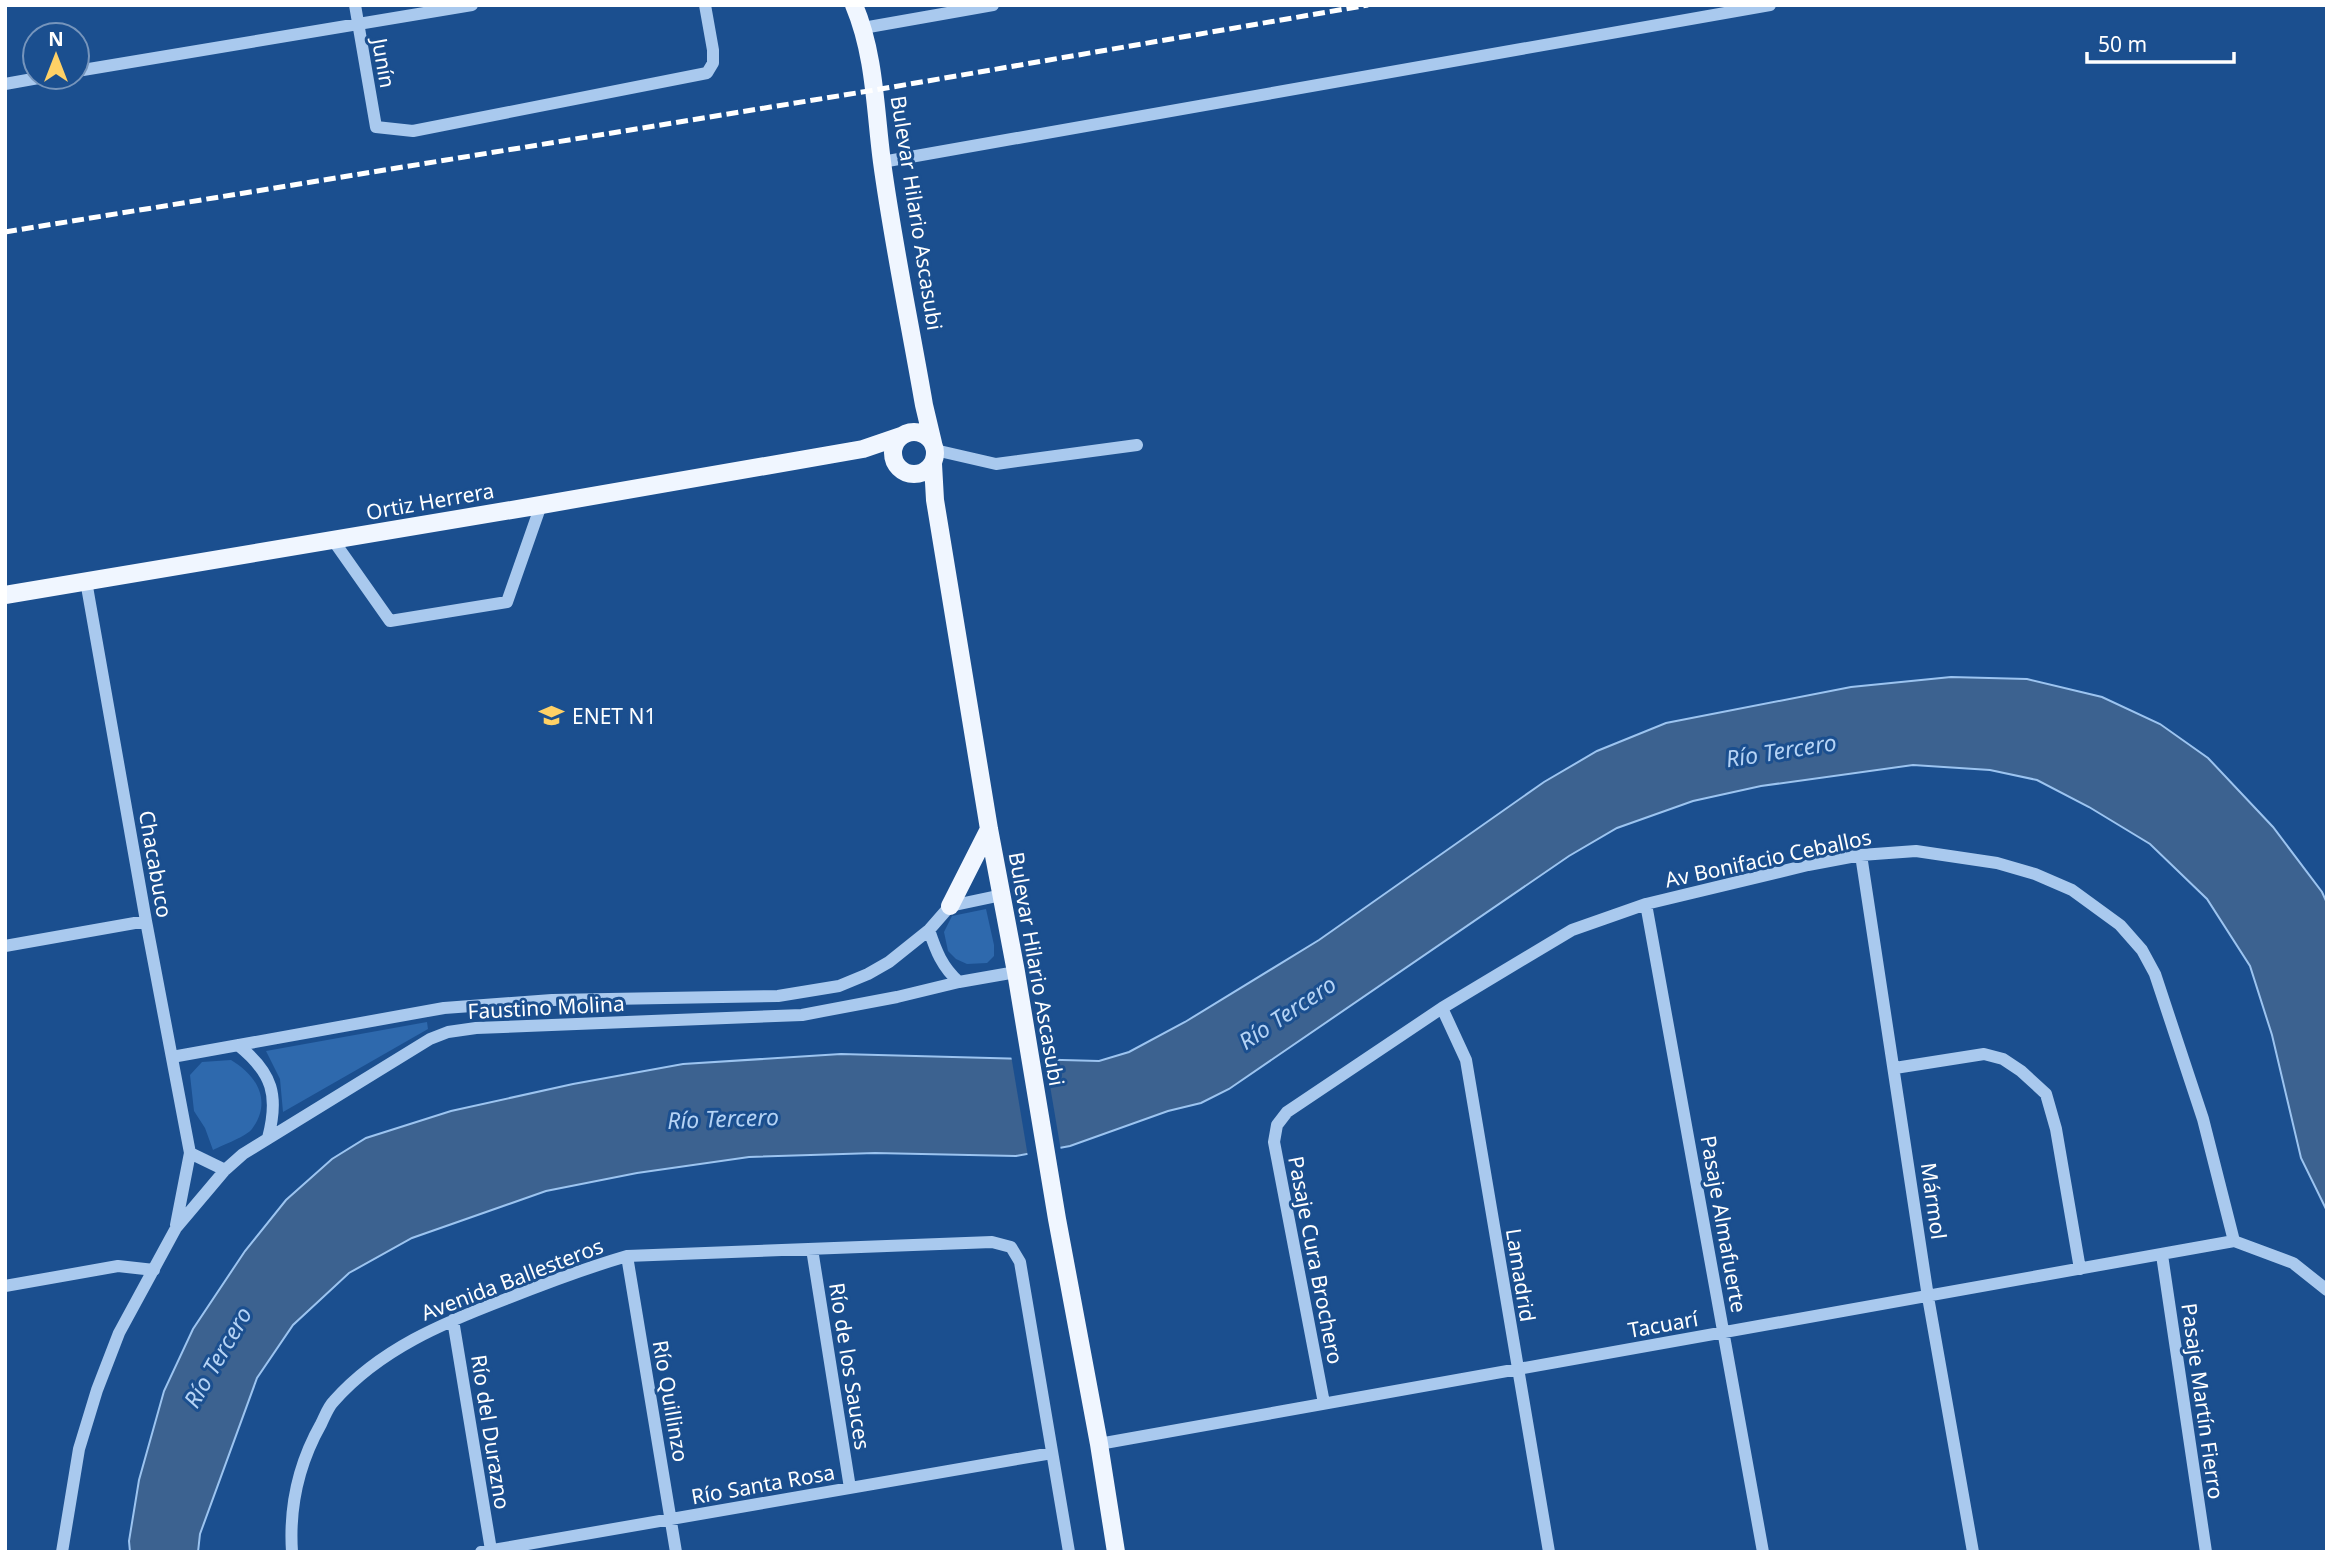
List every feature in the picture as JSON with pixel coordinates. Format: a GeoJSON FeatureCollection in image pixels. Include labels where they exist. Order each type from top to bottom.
{"type":"FeatureCollection","features":[{"type":"Feature","properties":{"kind":"main road","name":"Bulevar Hilario Ascasubi"},"geometry":{"type":"LineString","coordinates":[[854,5],[863,28],[875,90],[882,162],[934,452],[935,500],[989,829],[1116,1552]]}},
{"type":"Feature","properties":{"kind":"main road","name":"Bulevar Hilario Ascasubi"},"geometry":{"type":"LineString","coordinates":[[863,28],[868,5]]}},
{"type":"Feature","properties":{"kind":"main road"},"geometry":{"type":"LineString","coordinates":[[908,434],[922,434],[934,452],[922,474],[914,475],[900,470],[895,463],[893,448],[908,434],[924,405]]}},
{"type":"Feature","properties":{"kind":"main road","name":"Ortiz Herrera"},"geometry":{"type":"LineString","coordinates":[[5,595],[863,449],[908,434]]}},
{"type":"Feature","properties":{"kind":"main road"},"geometry":{"type":"LineString","coordinates":[[863,449],[895,463]]}},
{"type":"Feature","properties":{"kind":"main road"},"geometry":{"type":"LineString","coordinates":[[914,475],[935,500]]}},
{"type":"Feature","properties":{"kind":"main road"},"geometry":{"type":"LineString","coordinates":[[950,906],[989,829]]}},
{"type":"Feature","properties":{"kind":"street","name":"Junín"},"geometry":{"type":"LineString","coordinates":[[355,5],[376,127],[413,131],[707,74],[713,63],[713,50],[705,5]]}},
{"type":"Feature","properties":{"kind":"street"},"geometry":{"type":"LineString","coordinates":[[91,69],[472,5]]}},
{"type":"Feature","properties":{"kind":"street"},"geometry":{"type":"LineString","coordinates":[[863,28],[993,5]]}},
{"type":"Feature","properties":{"kind":"street"},"geometry":{"type":"LineString","coordinates":[[882,162],[1770,5]]}},
{"type":"Feature","properties":{"kind":"street"},"geometry":{"type":"LineString","coordinates":[[934,452],[996,464],[1137,445]]}},
{"type":"Feature","properties":{"kind":"street"},"geometry":{"type":"LineString","coordinates":[[333,540],[390,621],[507,602],[541,505]]}},
{"type":"Feature","properties":{"kind":"street","name":"Chacabuco"},"geometry":{"type":"LineString","coordinates":[[86,581],[190,1153]]}},
{"type":"Feature","properties":{"kind":"street","name":"Av Bonifacio Ceballos"},"geometry":{"type":"LineString","coordinates":[[1277,1125],[1287,1112],[1442,1008],[1572,930],[1646,904],[1808,864],[1861,855],[1916,851],[1997,863],[2035,874],[2072,890],[2120,925],[2142,950],[2155,974],[2203,1119],[2234,1241]]}},
{"type":"Feature","properties":{"kind":"street","name":"Mármol"},"geometry":{"type":"LineString","coordinates":[[1861,855],[1928,1297],[1973,1552]]}},
{"type":"Feature","properties":{"kind":"street"},"geometry":{"type":"LineString","coordinates":[[950,906],[1002,895]]}},
{"type":"Feature","properties":{"kind":"street","name":"Pasaje Almafuerte"},"geometry":{"type":"LineString","coordinates":[[1646,904],[1763,1552]]}},
{"type":"Feature","properties":{"kind":"street","name":"Faustino Molina"},"geometry":{"type":"LineString","coordinates":[[172,1057],[444,1008],[552,1000],[778,996],[839,986],[889,962],[929,930],[950,906]]}},
{"type":"Feature","properties":{"kind":"street"},"geometry":{"type":"LineString","coordinates":[[5,946],[146,921]]}},
{"type":"Feature","properties":{"kind":"street"},"geometry":{"type":"LineString","coordinates":[[929,930],[940,960],[959,982]]}},
{"type":"Feature","properties":{"kind":"street","name":"Faustino Molina"},"geometry":{"type":"LineString","coordinates":[[176,1228],[225,1170],[243,1154],[407,1052],[449,1032],[476,1028],[802,1014],[1016,972]]}},
{"type":"Feature","properties":{"kind":"street","name":"Lamadrid"},"geometry":{"type":"LineString","coordinates":[[1442,1008],[1466,1060],[1549,1552]]}},
{"type":"Feature","properties":{"kind":"street"},"geometry":{"type":"LineString","coordinates":[[238,1045],[252,1056],[270,1082],[274,1100],[268,1138]]}},
{"type":"Feature","properties":{"kind":"street"},"geometry":{"type":"LineString","coordinates":[[1895,1068],[1984,1054],[2003,1059],[2046,1094],[2056,1129],[2080,1269]]}},
{"type":"Feature","properties":{"kind":"street","name":"Pasaje Cura Brochero"},"geometry":{"type":"LineString","coordinates":[[1277,1125],[1274,1142],[1324,1403]]}},
{"type":"Feature","properties":{"kind":"street"},"geometry":{"type":"LineString","coordinates":[[62,1552],[79,1449],[97,1390],[119,1333],[176,1228],[190,1153],[225,1170]]}},
{"type":"Feature","properties":{"kind":"street"},"geometry":{"type":"LineString","coordinates":[[2234,1241],[2293,1263],[2327,1290]]}},
{"type":"Feature","properties":{"kind":"street","name":"Tacuarí"},"geometry":{"type":"LineString","coordinates":[[1099,1444],[2234,1241]]}},
{"type":"Feature","properties":{"kind":"street","name":"Avenida Ballesteros"},"geometry":{"type":"LineString","coordinates":[[292,1552],[295,1490],[310,1443],[332,1402],[376,1363],[411,1340],[453,1320],[578,1270],[627,1256],[992,1242],[1011,1247],[1020,1262],[1052,1453]]}},
{"type":"Feature","properties":{"kind":"street","name":"Río de los Sauces"},"geometry":{"type":"LineString","coordinates":[[811,1249],[850,1488]]}},
{"type":"Feature","properties":{"kind":"street","name":"Pasaje Martín Fierro"},"geometry":{"type":"LineString","coordinates":[[2162,1255],[2206,1552]]}},
{"type":"Feature","properties":{"kind":"street","name":"Río Quillinzo"},"geometry":{"type":"LineString","coordinates":[[627,1256],[676,1552]]}},
{"type":"Feature","properties":{"kind":"street"},"geometry":{"type":"LineString","coordinates":[[5,1286],[118,1266],[154,1270]]}},
{"type":"Feature","properties":{"kind":"street","name":"Río del Durazno"},"geometry":{"type":"LineString","coordinates":[[453,1320],[486,1551]]}},
{"type":"Feature","properties":{"kind":"street"},"geometry":{"type":"LineString","coordinates":[[1052,1453],[1069,1552]]}},
{"type":"Feature","properties":{"kind":"street","name":"Río Santa Rosa"},"geometry":{"type":"LineString","coordinates":[[486,1551],[1052,1453]]}},
{"type":"Feature","properties":{"kind":"shaded area"},"geometry":{"type":"Polygon","coordinates":[[[986,909],[994,956],[987,963],[967,964],[956,959],[948,951],[944,932],[952,916],[986,909]]]}},
{"type":"Feature","properties":{"kind":"shaded area"},"geometry":{"type":"Polygon","coordinates":[[[427,1022],[428,1029],[283,1112],[280,1079],[266,1051],[427,1022]]]}},
{"type":"Feature","properties":{"kind":"shaded area"},"geometry":{"type":"Polygon","coordinates":[[[231,1060],[248,1073],[259,1089],[261,1108],[249,1132],[213,1150],[205,1128],[194,1111],[190,1075],[202,1062],[231,1060]]]}},
{"type":"Feature","properties":{"kind":"water","name":"Río Tercero"},"geometry":{"type":"Polygon","coordinates":[[[1951,677],[2027,679],[2102,697],[2160,724],[2208,758],[2273,827],[2322,892],[2327,903],[2327,1211],[2301,1158],[2272,1035],[2250,966],[2207,899],[2150,844],[2089,807],[2037,780],[1990,770],[1913,765],[1761,786],[1693,801],[1617,828],[1569,856],[1229,1089],[1201,1103],[1168,1111],[1070,1146],[1016,1156],[875,1153],[749,1157],[637,1173],[546,1191],[412,1238],[349,1273],[293,1325],[257,1378],[200,1534],[198,1552],[130,1552],[129,1541],[139,1480],[164,1391],[193,1329],[245,1251],[286,1200],[332,1159],[366,1138],[451,1111],[573,1084],[683,1064],[841,1054],[1099,1061],[1129,1052],[1185,1022],[1319,940],[1544,782],[1597,751],[1666,723],[1851,687],[1951,677]]]}},
{"type":"Feature","properties":{"kind":"pier"},"geometry":{"type":"Polygon","coordinates":[[[1011,1055],[1045,1056],[1061,1151],[1028,1157],[1011,1055]]]}},
{"type":"Feature","properties":{"kind":"railway"},"geometry":{"type":"LineString","coordinates":[[5,232],[875,90],[1368,5]]}},
{"type":"Feature","properties":{"kind":"place","name":"ENET N1"},"geometry":{"type":"Point","coordinates":[552,716]}}]}
